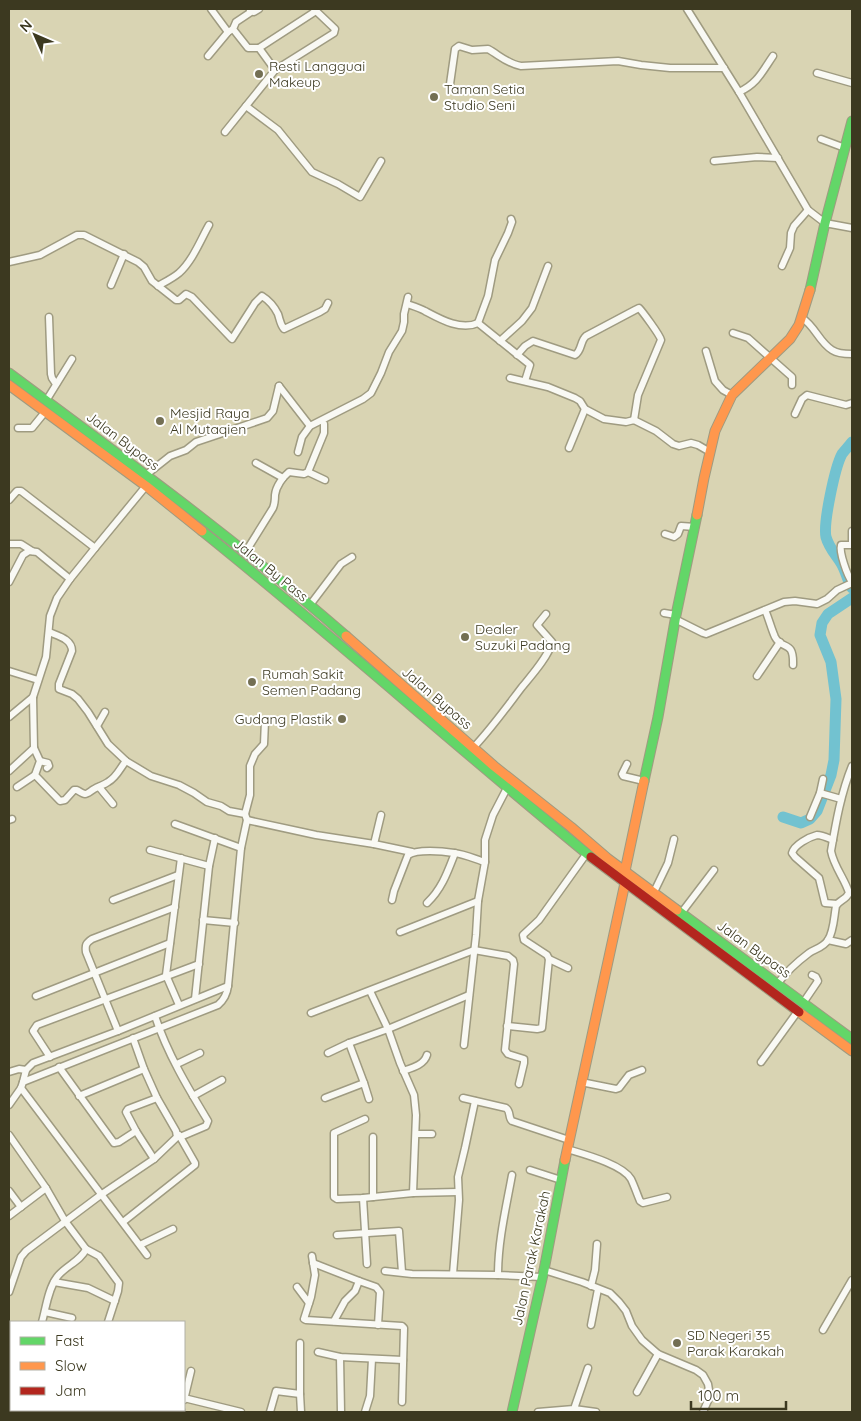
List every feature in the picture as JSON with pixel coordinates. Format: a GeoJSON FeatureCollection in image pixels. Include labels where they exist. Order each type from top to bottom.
{"type":"FeatureCollection","features":[{"type":"Feature","properties":{"kind":"main road","name":"Jalan Parak Karakah"},"geometry":{"type":"LineString","coordinates":[[513,1412],[543,1274],[575,1108],[625,883],[625,871],[715,431],[732,395],[790,339],[802,318],[852,121]]}},
{"type":"Feature","properties":{"kind":"main road","name":"Jalan Bypass"},"geometry":{"type":"LineString","coordinates":[[9,373],[146,475],[245,553],[313,609],[473,748],[607,858],[778,983],[801,1007]]}},
{"type":"Feature","properties":{"kind":"main road","name":"Jalan By Pass"},"geometry":{"type":"LineString","coordinates":[[9,385],[146,486],[254,572],[507,788]]}},
{"type":"Feature","properties":{"kind":"main road"},"geometry":{"type":"LineString","coordinates":[[310,620],[313,609]]}},
{"type":"Feature","properties":{"kind":"main road"},"geometry":{"type":"LineString","coordinates":[[507,788],[625,883],[839,1034],[852,1039]]}},
{"type":"Feature","properties":{"kind":"main road"},"geometry":{"type":"LineString","coordinates":[[839,1034],[852,1050]]}},
{"type":"Feature","properties":{"kind":"street"},"geometry":{"type":"LineString","coordinates":[[211,9],[248,48],[258,48],[315,10],[335,29],[334,33],[275,70],[225,132]]}},
{"type":"Feature","properties":{"kind":"street"},"geometry":{"type":"LineString","coordinates":[[208,56],[236,22],[250,10],[254,12],[259,9]]}},
{"type":"Feature","properties":{"kind":"street"},"geometry":{"type":"LineString","coordinates":[[687,9],[739,92],[808,210],[825,223],[851,228]]}},
{"type":"Feature","properties":{"kind":"street"},"geometry":{"type":"LineString","coordinates":[[450,84],[455,49],[459,46],[472,50],[488,49],[508,62],[521,66],[618,61],[670,68],[724,68]]}},
{"type":"Feature","properties":{"kind":"street"},"geometry":{"type":"LineString","coordinates":[[258,48],[275,70]]}},
{"type":"Feature","properties":{"kind":"street"},"geometry":{"type":"LineString","coordinates":[[739,92],[753,84],[773,56]]}},
{"type":"Feature","properties":{"kind":"street"},"geometry":{"type":"LineString","coordinates":[[817,74],[852,83]]}},
{"type":"Feature","properties":{"kind":"street"},"geometry":{"type":"LineString","coordinates":[[246,106],[278,130],[312,172],[338,184],[360,198],[381,161]]}},
{"type":"Feature","properties":{"kind":"street"},"geometry":{"type":"LineString","coordinates":[[821,139],[845,148]]}},
{"type":"Feature","properties":{"kind":"street"},"geometry":{"type":"LineString","coordinates":[[714,161],[757,157],[778,158]]}},
{"type":"Feature","properties":{"kind":"street"},"geometry":{"type":"LineString","coordinates":[[782,266],[790,248],[791,233],[794,226],[808,210]]}},
{"type":"Feature","properties":{"kind":"street"},"geometry":{"type":"LineString","coordinates":[[478,323],[488,296],[495,260],[508,233],[512,222],[511,218]]}},
{"type":"Feature","properties":{"kind":"street"},"geometry":{"type":"LineString","coordinates":[[158,286],[184,268],[193,256],[209,225]]}},
{"type":"Feature","properties":{"kind":"street"},"geometry":{"type":"LineString","coordinates":[[9,262],[40,255],[80,234],[84,235],[124,254],[142,265],[152,281],[176,300],[179,300],[186,294],[192,296],[232,339],[255,303],[262,296],[271,301],[284,329],[320,312],[328,303]]}},
{"type":"Feature","properties":{"kind":"street"},"geometry":{"type":"LineString","coordinates":[[111,285],[124,254]]}},
{"type":"Feature","properties":{"kind":"street"},"geometry":{"type":"LineString","coordinates":[[500,341],[522,321],[532,308],[548,266]]}},
{"type":"Feature","properties":{"kind":"street"},"geometry":{"type":"LineString","coordinates":[[298,452],[302,437],[310,426],[368,396],[402,331],[407,301],[445,322],[473,325],[478,323]]}},
{"type":"Feature","properties":{"kind":"street"},"geometry":{"type":"LineString","coordinates":[[517,355],[525,346],[533,341],[577,355],[582,339],[586,336],[639,308],[641,309],[646,319],[660,335],[661,340],[638,395],[634,420]]}},
{"type":"Feature","properties":{"kind":"street"},"geometry":{"type":"LineString","coordinates":[[49,317],[51,374],[56,384]]}},
{"type":"Feature","properties":{"kind":"street"},"geometry":{"type":"LineString","coordinates":[[802,318],[812,326],[825,344],[834,352],[852,354]]}},
{"type":"Feature","properties":{"kind":"street"},"geometry":{"type":"LineString","coordinates":[[478,323],[530,365],[525,381]]}},
{"type":"Feature","properties":{"kind":"street"},"geometry":{"type":"LineString","coordinates":[[733,333],[748,338],[770,357],[792,377],[792,385]]}},
{"type":"Feature","properties":{"kind":"street"},"geometry":{"type":"LineString","coordinates":[[706,351],[715,380],[723,390],[732,395]]}},
{"type":"Feature","properties":{"kind":"street"},"geometry":{"type":"LineString","coordinates":[[46,401],[72,358]]}},
{"type":"Feature","properties":{"kind":"street"},"geometry":{"type":"LineString","coordinates":[[510,378],[548,387],[576,398],[585,408],[604,418],[626,422],[634,420],[673,444],[679,446],[691,443],[710,452]]}},
{"type":"Feature","properties":{"kind":"street"},"geometry":{"type":"LineString","coordinates":[[146,475],[170,456],[184,451],[196,442],[267,418],[273,410],[279,386],[310,426]]}},
{"type":"Feature","properties":{"kind":"street"},"geometry":{"type":"LineString","coordinates":[[795,414],[802,398],[807,395],[846,404],[852,402]]}},
{"type":"Feature","properties":{"kind":"street"},"geometry":{"type":"LineString","coordinates":[[569,448],[585,408]]}},
{"type":"Feature","properties":{"kind":"street"},"geometry":{"type":"LineString","coordinates":[[18,428],[32,428],[45,412]]}},
{"type":"Feature","properties":{"kind":"street"},"geometry":{"type":"LineString","coordinates":[[308,472],[324,433],[324,424]]}},
{"type":"Feature","properties":{"kind":"street"},"geometry":{"type":"LineString","coordinates":[[256,463],[283,478]]}},
{"type":"Feature","properties":{"kind":"street"},"geometry":{"type":"LineString","coordinates":[[245,553],[275,502],[276,490],[289,472],[304,474],[308,472],[325,480]]}},
{"type":"Feature","properties":{"kind":"street"},"geometry":{"type":"LineString","coordinates":[[16,787],[35,775],[40,761],[34,748],[33,697],[46,657],[50,616],[54,605],[70,579],[146,486]]}},
{"type":"Feature","properties":{"kind":"street"},"geometry":{"type":"LineString","coordinates":[[9,500],[17,491],[21,491],[95,548]]}},
{"type":"Feature","properties":{"kind":"street"},"geometry":{"type":"LineString","coordinates":[[665,534],[674,537],[682,526],[695,527]]}},
{"type":"Feature","properties":{"kind":"street"},"geometry":{"type":"LineString","coordinates":[[664,613],[676,617],[706,634],[784,602],[795,601],[817,604],[824,601],[837,590],[851,583],[846,573],[840,549],[841,545],[852,544],[852,531]]}},
{"type":"Feature","properties":{"kind":"street"},"geometry":{"type":"LineString","coordinates":[[9,544],[22,544],[37,552],[70,579]]}},
{"type":"Feature","properties":{"kind":"street"},"geometry":{"type":"LineString","coordinates":[[9,581],[23,556],[32,551]]}},
{"type":"Feature","properties":{"kind":"street"},"geometry":{"type":"LineString","coordinates":[[313,609],[341,564],[352,557]]}},
{"type":"Feature","properties":{"kind":"street"},"geometry":{"type":"LineString","coordinates":[[765,610],[776,638],[794,654],[793,665]]}},
{"type":"Feature","properties":{"kind":"street"},"geometry":{"type":"LineString","coordinates":[[473,748],[486,734],[551,648],[552,642],[537,625],[546,614]]}},
{"type":"Feature","properties":{"kind":"street"},"geometry":{"type":"LineString","coordinates":[[49,632],[68,641],[72,646],[59,689],[72,694],[78,699],[108,744],[126,761],[151,776],[179,786],[207,802],[246,817],[316,835],[412,852],[456,853],[485,862]]}},
{"type":"Feature","properties":{"kind":"street"},"geometry":{"type":"LineString","coordinates":[[757,676],[780,642]]}},
{"type":"Feature","properties":{"kind":"street"},"geometry":{"type":"LineString","coordinates":[[9,671],[38,680]]}},
{"type":"Feature","properties":{"kind":"street"},"geometry":{"type":"LineString","coordinates":[[9,718],[33,697]]}},
{"type":"Feature","properties":{"kind":"street"},"geometry":{"type":"LineString","coordinates":[[97,726],[105,712]]}},
{"type":"Feature","properties":{"kind":"street"},"geometry":{"type":"LineString","coordinates":[[22,1085],[59,1068],[218,1005],[225,997],[235,923],[241,848],[250,796],[250,766],[264,744],[265,722]]}},
{"type":"Feature","properties":{"kind":"street"},"geometry":{"type":"LineString","coordinates":[[9,771],[34,748]]}},
{"type":"Feature","properties":{"kind":"street"},"geometry":{"type":"LineString","coordinates":[[40,761],[48,763],[49,766],[47,768]]}},
{"type":"Feature","properties":{"kind":"street"},"geometry":{"type":"LineString","coordinates":[[35,775],[60,801],[66,800],[74,790],[85,794],[112,780],[126,761]]}},
{"type":"Feature","properties":{"kind":"street"},"geometry":{"type":"LineString","coordinates":[[627,764],[622,774],[623,776],[644,781]]}},
{"type":"Feature","properties":{"kind":"street"},"geometry":{"type":"LineString","coordinates":[[833,840],[820,835],[816,836],[798,844],[792,853],[819,878],[825,903],[827,904],[837,904],[847,898],[849,893],[832,858],[831,851],[841,799],[852,766]]}},
{"type":"Feature","properties":{"kind":"street"},"geometry":{"type":"LineString","coordinates":[[810,817],[823,794],[823,779]]}},
{"type":"Feature","properties":{"kind":"street"},"geometry":{"type":"LineString","coordinates":[[99,787],[113,804]]}},
{"type":"Feature","properties":{"kind":"street"},"geometry":{"type":"LineString","coordinates":[[464,1045],[478,900],[485,862],[486,840],[489,827],[507,788]]}},
{"type":"Feature","properties":{"kind":"street"},"geometry":{"type":"LineString","coordinates":[[823,794],[841,799]]}},
{"type":"Feature","properties":{"kind":"street"},"geometry":{"type":"LineString","coordinates":[[374,844],[381,815]]}},
{"type":"Feature","properties":{"kind":"street"},"geometry":{"type":"LineString","coordinates":[[175,824],[241,848]]}},
{"type":"Feature","properties":{"kind":"street"},"geometry":{"type":"LineString","coordinates":[[196,999],[203,920],[215,838]]}},
{"type":"Feature","properties":{"kind":"street"},"geometry":{"type":"LineString","coordinates":[[654,892],[668,863],[674,839]]}},
{"type":"Feature","properties":{"kind":"street"},"geometry":{"type":"LineString","coordinates":[[150,850],[210,866]]}},
{"type":"Feature","properties":{"kind":"street"},"geometry":{"type":"LineString","coordinates":[[392,900],[404,863],[412,852]]}},
{"type":"Feature","properties":{"kind":"street"},"geometry":{"type":"LineString","coordinates":[[427,903],[440,888],[456,853]]}},
{"type":"Feature","properties":{"kind":"street"},"geometry":{"type":"LineString","coordinates":[[568,968],[549,959],[547,955],[524,940],[523,935],[543,914],[587,853]]}},
{"type":"Feature","properties":{"kind":"street"},"geometry":{"type":"LineString","coordinates":[[179,1005],[166,975],[181,858]]}},
{"type":"Feature","properties":{"kind":"street"},"geometry":{"type":"LineString","coordinates":[[682,912],[714,870]]}},
{"type":"Feature","properties":{"kind":"street"},"geometry":{"type":"LineString","coordinates":[[113,900],[178,875]]}},
{"type":"Feature","properties":{"kind":"street"},"geometry":{"type":"LineString","coordinates":[[400,932],[478,900]]}},
{"type":"Feature","properties":{"kind":"street"},"geometry":{"type":"LineString","coordinates":[[778,983],[790,968],[828,940],[837,904]]}},
{"type":"Feature","properties":{"kind":"street"},"geometry":{"type":"LineString","coordinates":[[118,1031],[85,947],[92,939],[175,907]]}},
{"type":"Feature","properties":{"kind":"street"},"geometry":{"type":"LineString","coordinates":[[203,920],[235,923]]}},
{"type":"Feature","properties":{"kind":"street"},"geometry":{"type":"LineString","coordinates":[[828,940],[846,944],[852,940]]}},
{"type":"Feature","properties":{"kind":"street"},"geometry":{"type":"LineString","coordinates":[[36,996],[170,943]]}},
{"type":"Feature","properties":{"kind":"street"},"geometry":{"type":"LineString","coordinates":[[311,1013],[474,950],[508,956],[513,960],[514,964],[505,1050],[508,1054],[522,1057],[524,1060],[519,1084]]}},
{"type":"Feature","properties":{"kind":"street"},"geometry":{"type":"LineString","coordinates":[[507,1026],[542,1028],[549,959]]}},
{"type":"Feature","properties":{"kind":"street"},"geometry":{"type":"LineString","coordinates":[[50,1057],[33,1031],[37,1025],[199,964]]}},
{"type":"Feature","properties":{"kind":"street"},"geometry":{"type":"LineString","coordinates":[[761,1062],[818,981],[812,975]]}},
{"type":"Feature","properties":{"kind":"street"},"geometry":{"type":"LineString","coordinates":[[9,1105],[22,1085],[26,1070],[33,1063],[228,986]]}},
{"type":"Feature","properties":{"kind":"street"},"geometry":{"type":"LineString","coordinates":[[370,991],[388,1029],[414,1095],[416,1134],[413,1193]]}},
{"type":"Feature","properties":{"kind":"street"},"geometry":{"type":"LineString","coordinates":[[328,1053],[469,995]]}},
{"type":"Feature","properties":{"kind":"street"},"geometry":{"type":"LineString","coordinates":[[9,1292],[21,1257],[26,1250],[154,1158],[178,1134],[207,1124],[208,1121],[193,1096],[159,1028],[155,1016]]}},
{"type":"Feature","properties":{"kind":"street"},"geometry":{"type":"LineString","coordinates":[[123,1222],[195,1163],[157,1098],[133,1038]]}},
{"type":"Feature","properties":{"kind":"street"},"geometry":{"type":"LineString","coordinates":[[349,1044],[369,1099]]}},
{"type":"Feature","properties":{"kind":"street"},"geometry":{"type":"LineString","coordinates":[[177,1064],[200,1053]]}},
{"type":"Feature","properties":{"kind":"street"},"geometry":{"type":"LineString","coordinates":[[403,1071],[423,1062],[427,1055]]}},
{"type":"Feature","properties":{"kind":"street"},"geometry":{"type":"LineString","coordinates":[[59,1068],[114,1143],[119,1142],[136,1131]]}},
{"type":"Feature","properties":{"kind":"street"},"geometry":{"type":"LineString","coordinates":[[9,1072],[19,1069],[26,1070]]}},
{"type":"Feature","properties":{"kind":"street"},"geometry":{"type":"LineString","coordinates":[[79,1096],[144,1069]]}},
{"type":"Feature","properties":{"kind":"street"},"geometry":{"type":"LineString","coordinates":[[581,1082],[616,1089],[629,1075],[642,1070]]}},
{"type":"Feature","properties":{"kind":"street"},"geometry":{"type":"LineString","coordinates":[[193,1096],[222,1080]]}},
{"type":"Feature","properties":{"kind":"street"},"geometry":{"type":"LineString","coordinates":[[325,1098],[364,1083]]}},
{"type":"Feature","properties":{"kind":"street"},"geometry":{"type":"LineString","coordinates":[[22,1085],[147,1255]]}},
{"type":"Feature","properties":{"kind":"street"},"geometry":{"type":"LineString","coordinates":[[154,1158],[136,1131],[127,1110],[157,1098]]}},
{"type":"Feature","properties":{"kind":"street"},"geometry":{"type":"LineString","coordinates":[[463,1098],[506,1108],[509,1110],[512,1121],[622,1170],[630,1177],[640,1201],[643,1203],[667,1197]]}},
{"type":"Feature","properties":{"kind":"street"},"geometry":{"type":"LineString","coordinates":[[453,1274],[458,1177],[474,1101]]}},
{"type":"Feature","properties":{"kind":"street"},"geometry":{"type":"LineString","coordinates":[[365,1119],[334,1133],[334,1197],[337,1199],[363,1198],[413,1193],[458,1192]]}},
{"type":"Feature","properties":{"kind":"street"},"geometry":{"type":"LineString","coordinates":[[416,1134],[432,1134]]}},
{"type":"Feature","properties":{"kind":"street"},"geometry":{"type":"LineString","coordinates":[[9,1135],[86,1249],[99,1256],[119,1283],[108,1321]]}},
{"type":"Feature","properties":{"kind":"street"},"geometry":{"type":"LineString","coordinates":[[372,1137],[373,1197]]}},
{"type":"Feature","properties":{"kind":"street"},"geometry":{"type":"LineString","coordinates":[[530,1170],[561,1180]]}},
{"type":"Feature","properties":{"kind":"street"},"geometry":{"type":"LineString","coordinates":[[498,1274],[498,1252],[512,1175]]}},
{"type":"Feature","properties":{"kind":"street"},"geometry":{"type":"LineString","coordinates":[[9,1216],[46,1188]]}},
{"type":"Feature","properties":{"kind":"street"},"geometry":{"type":"LineString","coordinates":[[9,1191],[21,1207]]}},
{"type":"Feature","properties":{"kind":"street"},"geometry":{"type":"LineString","coordinates":[[363,1198],[367,1264]]}},
{"type":"Feature","properties":{"kind":"street"},"geometry":{"type":"LineString","coordinates":[[140,1245],[173,1228]]}},
{"type":"Feature","properties":{"kind":"street"},"geometry":{"type":"LineString","coordinates":[[336,1235],[399,1231],[402,1272]]}},
{"type":"Feature","properties":{"kind":"street"},"geometry":{"type":"LineString","coordinates":[[591,1325],[597,1244]]}},
{"type":"Feature","properties":{"kind":"street"},"geometry":{"type":"LineString","coordinates":[[42,1321],[54,1282],[86,1249]]}},
{"type":"Feature","properties":{"kind":"street"},"geometry":{"type":"LineString","coordinates":[[378,1325],[380,1292],[376,1287],[313,1259],[315,1275],[304,1318],[306,1320],[403,1327],[402,1402]]}},
{"type":"Feature","properties":{"kind":"street"},"geometry":{"type":"LineString","coordinates":[[385,1271],[412,1274],[543,1274],[595,1287],[610,1293],[626,1311],[632,1326],[642,1340],[658,1354],[696,1370],[703,1375],[708,1384],[710,1396],[704,1412]]}},
{"type":"Feature","properties":{"kind":"street"},"geometry":{"type":"LineString","coordinates":[[823,1330],[852,1280]]}},
{"type":"Feature","properties":{"kind":"street"},"geometry":{"type":"LineString","coordinates":[[334,1321],[344,1302],[354,1291],[359,1281]]}},
{"type":"Feature","properties":{"kind":"street"},"geometry":{"type":"LineString","coordinates":[[54,1282],[88,1288],[114,1301]]}},
{"type":"Feature","properties":{"kind":"street"},"geometry":{"type":"LineString","coordinates":[[297,1287],[309,1303]]}},
{"type":"Feature","properties":{"kind":"street"},"geometry":{"type":"LineString","coordinates":[[45,1312],[72,1318]]}},
{"type":"Feature","properties":{"kind":"street"},"geometry":{"type":"LineString","coordinates":[[300,1343],[301,1412]]}},
{"type":"Feature","properties":{"kind":"street"},"geometry":{"type":"LineString","coordinates":[[318,1352],[340,1357],[403,1360]]}},
{"type":"Feature","properties":{"kind":"street"},"geometry":{"type":"LineString","coordinates":[[637,1392],[658,1354]]}},
{"type":"Feature","properties":{"kind":"street"},"geometry":{"type":"LineString","coordinates":[[340,1357],[341,1412]]}},
{"type":"Feature","properties":{"kind":"street"},"geometry":{"type":"LineString","coordinates":[[364,1412],[370,1396],[372,1359]]}},
{"type":"Feature","properties":{"kind":"street"},"geometry":{"type":"LineString","coordinates":[[574,1409],[588,1368]]}},
{"type":"Feature","properties":{"kind":"street"},"geometry":{"type":"LineString","coordinates":[[185,1395],[191,1371]]}},
{"type":"Feature","properties":{"kind":"street"},"geometry":{"type":"LineString","coordinates":[[270,1412],[276,1391],[300,1394]]}},
{"type":"Feature","properties":{"kind":"street"},"geometry":{"type":"LineString","coordinates":[[185,1399],[241,1412]]}},
{"type":"Feature","properties":{"kind":"street"},"geometry":{"type":"LineString","coordinates":[[538,1412],[574,1409],[596,1412]]}},
{"type":"Feature","properties":{"kind":"waterway"},"geometry":{"type":"LineString","coordinates":[[852,442],[842,454],[836,470],[830,495],[826,530],[829,545],[843,566],[852,588]]}},
{"type":"Feature","properties":{"kind":"waterway"},"geometry":{"type":"LineString","coordinates":[[783,817],[801,823],[810,819],[817,811],[831,775],[834,760],[836,699],[831,662],[820,635],[822,623],[828,614],[852,598]]}},
{"type":"Feature","properties":{"kind":"traffic: fast"},"geometry":{"type":"LineString","coordinates":[[810,290],[825,223],[852,121]]}},
{"type":"Feature","properties":{"kind":"traffic: fast"},"geometry":{"type":"LineString","coordinates":[[9,373],[222,534],[346,636]]}},
{"type":"Feature","properties":{"kind":"traffic: fast"},"geometry":{"type":"LineString","coordinates":[[644,781],[697,515]]}},
{"type":"Feature","properties":{"kind":"traffic: fast"},"geometry":{"type":"LineString","coordinates":[[202,531],[591,857]]}},
{"type":"Feature","properties":{"kind":"traffic: fast"},"geometry":{"type":"LineString","coordinates":[[677,910],[852,1039]]}},
{"type":"Feature","properties":{"kind":"traffic: fast"},"geometry":{"type":"LineString","coordinates":[[512,1412],[544,1270],[565,1160]]}},
{"type":"Feature","properties":{"kind":"traffic: slow"},"geometry":{"type":"LineString","coordinates":[[697,515],[715,431],[732,395],[790,339],[799,325],[810,290]]}},
{"type":"Feature","properties":{"kind":"traffic: slow"},"geometry":{"type":"LineString","coordinates":[[9,385],[146,486],[202,531]]}},
{"type":"Feature","properties":{"kind":"traffic: slow"},"geometry":{"type":"LineString","coordinates":[[346,636],[494,766],[607,858],[677,910]]}},
{"type":"Feature","properties":{"kind":"traffic: slow"},"geometry":{"type":"LineString","coordinates":[[565,1160],[625,883],[625,871],[644,781]]}},
{"type":"Feature","properties":{"kind":"traffic: slow"},"geometry":{"type":"LineString","coordinates":[[799,1012],[852,1051]]}},
{"type":"Feature","properties":{"kind":"traffic: jam"},"geometry":{"type":"LineString","coordinates":[[591,857],[799,1012]]}},
{"type":"Feature","properties":{"kind":"place","name":"Resti Langguai Makeup"},"geometry":{"type":"Point","coordinates":[259,74]}},
{"type":"Feature","properties":{"kind":"place","name":"Taman Setia Studio Seni"},"geometry":{"type":"Point","coordinates":[434,97]}},
{"type":"Feature","properties":{"kind":"place","name":"Mesjid Raya Al Mutaqien"},"geometry":{"type":"Point","coordinates":[160,421]}},
{"type":"Feature","properties":{"kind":"place","name":"Dealer Suzuki Padang"},"geometry":{"type":"Point","coordinates":[465,637]}},
{"type":"Feature","properties":{"kind":"place","name":"Rumah Sakit Semen Padang"},"geometry":{"type":"Point","coordinates":[252,682]}},
{"type":"Feature","properties":{"kind":"place","name":"Gudang Plastik"},"geometry":{"type":"Point","coordinates":[342,719]}},
{"type":"Feature","properties":{"kind":"place","name":"SD Negeri 35 Parak Karakah"},"geometry":{"type":"Point","coordinates":[677,1343]}}]}
